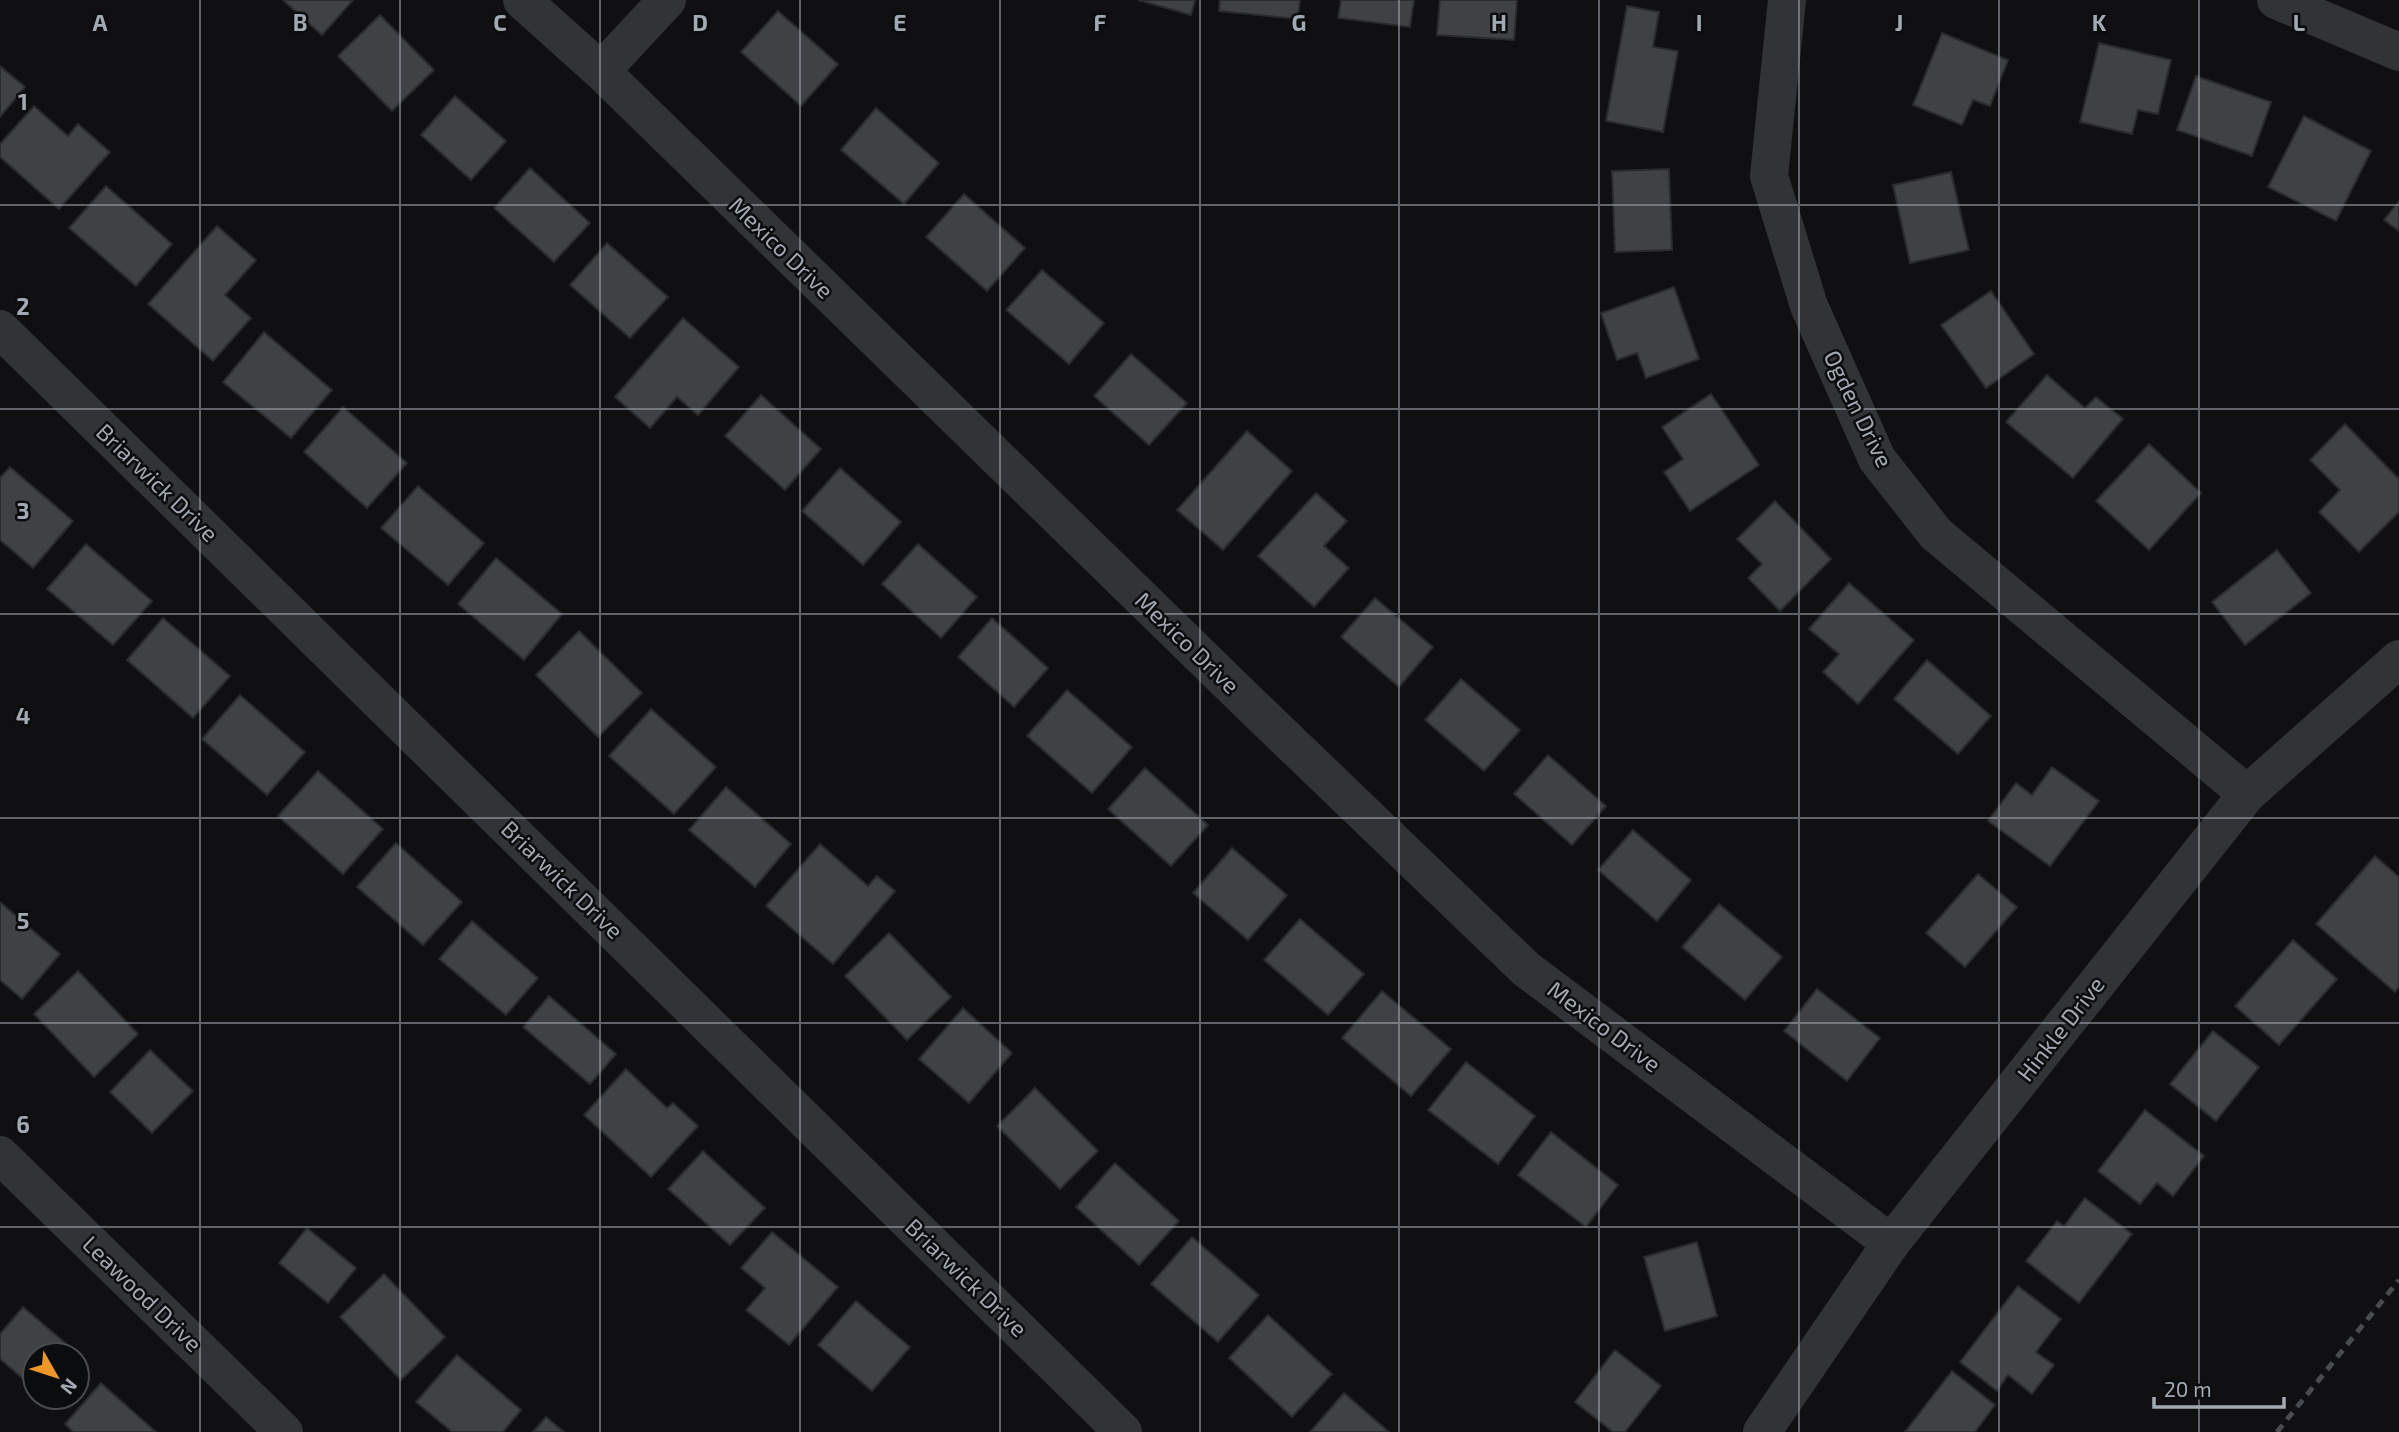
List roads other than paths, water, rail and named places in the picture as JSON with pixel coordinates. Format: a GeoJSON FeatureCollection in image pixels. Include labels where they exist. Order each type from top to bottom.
{"type":"FeatureCollection","features":[{"type":"Feature","properties":{"kind":"street","name":"Mexico Drive"},"geometry":{"type":"LineString","coordinates":[[522,0],[601,71],[1249,703],[1527,969],[1891,1243]]}},
{"type":"Feature","properties":{"kind":"street"},"geometry":{"type":"LineString","coordinates":[[601,71],[667,0]]}},
{"type":"Feature","properties":{"kind":"street","name":"Ogden Drive"},"geometry":{"type":"LineString","coordinates":[[1787,0],[1769,176],[1810,306],[1877,459],[1936,534],[2247,794]]}},
{"type":"Feature","properties":{"kind":"street"},"geometry":{"type":"LineString","coordinates":[[2276,0],[2399,52]]}},
{"type":"Feature","properties":{"kind":"street","name":"Briarwick Drive"},"geometry":{"type":"LineString","coordinates":[[0,329],[1124,1432]]}},
{"type":"Feature","properties":{"kind":"street","name":"Hinkle Drive"},"geometry":{"type":"LineString","coordinates":[[1762,1432],[1891,1243],[2247,794],[2399,660]]}},
{"type":"Feature","properties":{"kind":"street","name":"Leawood Drive"},"geometry":{"type":"LineString","coordinates":[[0,1155],[284,1432]]}},
{"type":"Feature","properties":{"kind":"railway"},"geometry":{"type":"LineString","coordinates":[[2277,1432],[2399,1280]]}}]}
